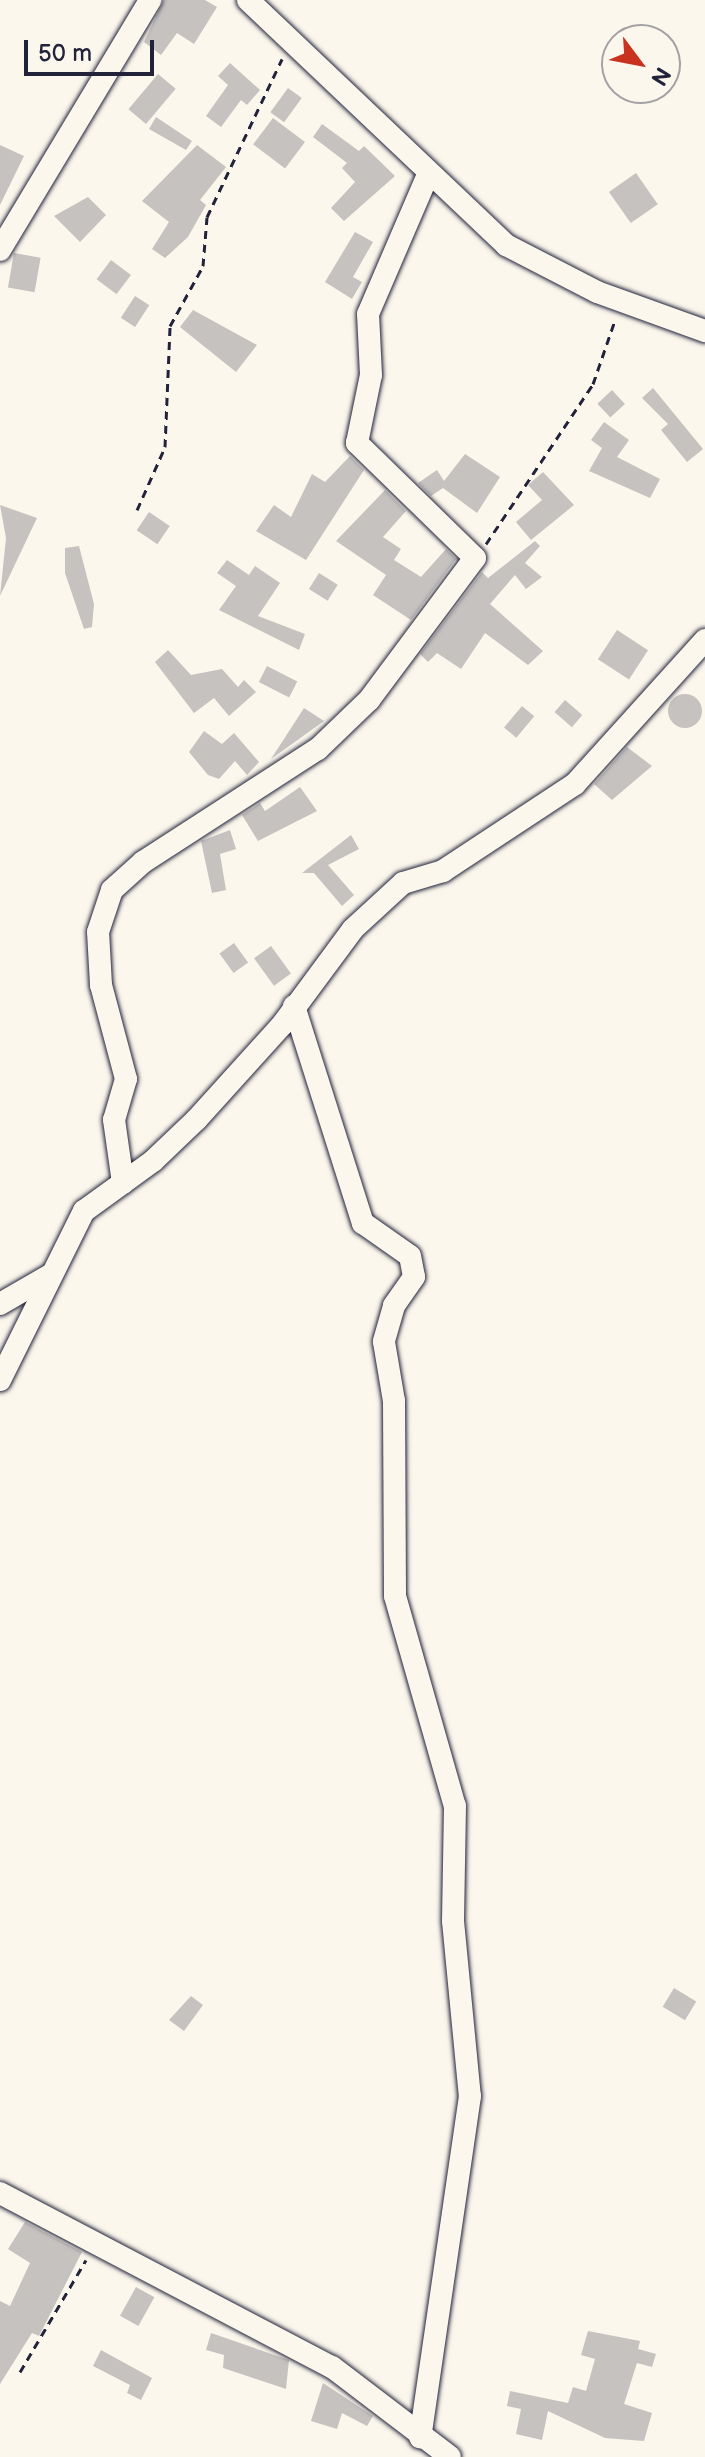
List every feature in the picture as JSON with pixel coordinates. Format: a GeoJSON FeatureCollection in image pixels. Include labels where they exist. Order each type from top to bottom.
{"type":"FeatureCollection","features":[{"type":"Feature","properties":{"kind":"street"},"geometry":{"type":"LineString","coordinates":[[0,250],[150,0]]}},
{"type":"Feature","properties":{"kind":"street"},"geometry":{"type":"LineString","coordinates":[[248,0],[427,177],[506,245],[620,301],[705,331]]}},
{"type":"Feature","properties":{"kind":"street"},"geometry":{"type":"LineString","coordinates":[[123,1183],[114,1120],[126,1079],[101,985],[98,932],[112,890],[318,749],[369,700],[475,558],[357,443],[371,375],[368,314],[427,177]]}},
{"type":"Feature","properties":{"kind":"street"},"geometry":{"type":"LineString","coordinates":[[0,1380],[84,1211],[123,1183],[197,1119],[294,1006],[353,929],[403,883],[443,871],[575,784],[705,640]]}},
{"type":"Feature","properties":{"kind":"street"},"geometry":{"type":"LineString","coordinates":[[294,1006],[363,1223],[410,1256],[414,1277],[394,1306],[384,1342],[394,1401],[395,1596],[455,1806],[453,1921],[470,2096],[420,2437]]}},
{"type":"Feature","properties":{"kind":"street"},"geometry":{"type":"LineString","coordinates":[[0,1304],[50,1275]]}},
{"type":"Feature","properties":{"kind":"street"},"geometry":{"type":"LineString","coordinates":[[0,2193],[94,2247],[332,2367],[450,2457]]}},
{"type":"Feature","properties":{"kind":"path"},"geometry":{"type":"LineString","coordinates":[[137,510],[165,447],[170,326],[203,266],[207,217],[290,41]]}},
{"type":"Feature","properties":{"kind":"path"},"geometry":{"type":"LineString","coordinates":[[475,558],[593,384],[620,301]]}},
{"type":"Feature","properties":{"kind":"path"},"geometry":{"type":"LineString","coordinates":[[20,2372],[94,2247]]}},
{"type":"Feature","properties":{"kind":"building"},"geometry":{"type":"Polygon","coordinates":[[[164,0],[205,0],[217,7],[194,44],[177,33],[161,55],[144,42],[164,0]]]}},
{"type":"Feature","properties":{"kind":"building"},"geometry":{"type":"Polygon","coordinates":[[[230,63],[260,90],[247,105],[241,100],[221,127],[206,116],[228,85],[218,76],[230,63]]]}},
{"type":"Feature","properties":{"kind":"building"},"geometry":{"type":"Polygon","coordinates":[[[158,74],[176,89],[146,124],[128,109],[158,74]]]}},
{"type":"Feature","properties":{"kind":"building"},"geometry":{"type":"Polygon","coordinates":[[[288,88],[302,98],[284,122],[270,112],[288,88]]]}},
{"type":"Feature","properties":{"kind":"building"},"geometry":{"type":"Polygon","coordinates":[[[156,117],[192,141],[186,150],[149,129],[156,117]]]}},
{"type":"Feature","properties":{"kind":"building"},"geometry":{"type":"Polygon","coordinates":[[[273,118],[305,142],[285,168],[253,144],[273,118]]]}},
{"type":"Feature","properties":{"kind":"building"},"geometry":{"type":"Polygon","coordinates":[[[322,124],[359,151],[364,146],[395,176],[344,221],[331,208],[355,182],[342,168],[347,163],[313,137],[322,124]]]}},
{"type":"Feature","properties":{"kind":"building"},"geometry":{"type":"Polygon","coordinates":[[[0,145],[24,156],[0,205],[0,145]]]}},
{"type":"Feature","properties":{"kind":"building"},"geometry":{"type":"Polygon","coordinates":[[[197,145],[226,167],[200,200],[206,205],[188,237],[165,258],[152,249],[169,222],[142,201],[197,145]]]}},
{"type":"Feature","properties":{"kind":"building"},"geometry":{"type":"Polygon","coordinates":[[[636,173],[658,204],[631,223],[609,192],[636,173]]]}},
{"type":"Feature","properties":{"kind":"building"},"geometry":{"type":"Polygon","coordinates":[[[88,197],[106,215],[80,242],[54,216],[88,197]]]}},
{"type":"Feature","properties":{"kind":"building"},"geometry":{"type":"Polygon","coordinates":[[[355,232],[373,242],[353,277],[362,282],[352,299],[325,282],[355,232]]]}},
{"type":"Feature","properties":{"kind":"building"},"geometry":{"type":"Polygon","coordinates":[[[14,253],[41,258],[35,292],[8,287],[14,253]]]}},
{"type":"Feature","properties":{"kind":"building"},"geometry":{"type":"Polygon","coordinates":[[[111,260],[131,275],[117,294],[97,279],[111,260]]]}},
{"type":"Feature","properties":{"kind":"building"},"geometry":{"type":"Polygon","coordinates":[[[135,296],[149,305],[135,327],[121,318],[135,296]]]}},
{"type":"Feature","properties":{"kind":"building"},"geometry":{"type":"Polygon","coordinates":[[[193,310],[257,345],[236,372],[180,327],[193,310]]]}},
{"type":"Feature","properties":{"kind":"building"},"geometry":{"type":"Polygon","coordinates":[[[653,388],[703,449],[687,462],[661,430],[668,424],[642,398],[653,388]]]}},
{"type":"Feature","properties":{"kind":"building"},"geometry":{"type":"Polygon","coordinates":[[[612,390],[625,404],[610,418],[597,404],[612,390]]]}},
{"type":"Feature","properties":{"kind":"building"},"geometry":{"type":"Polygon","coordinates":[[[604,422],[629,440],[617,457],[660,479],[650,498],[589,471],[602,448],[591,440],[604,422]]]}},
{"type":"Feature","properties":{"kind":"building"},"geometry":{"type":"Polygon","coordinates":[[[465,454],[500,477],[477,513],[443,488],[431,496],[418,483],[437,470],[444,481],[465,454]]]}},
{"type":"Feature","properties":{"kind":"building"},"geometry":{"type":"Polygon","coordinates":[[[350,456],[364,470],[306,560],[256,531],[274,505],[291,517],[312,474],[325,482],[350,456]]]}},
{"type":"Feature","properties":{"kind":"building"},"geometry":{"type":"Polygon","coordinates":[[[543,472],[574,505],[531,540],[516,522],[542,500],[528,485],[543,472]]]}},
{"type":"Feature","properties":{"kind":"building"},"geometry":{"type":"Polygon","coordinates":[[[385,490],[406,511],[383,537],[401,549],[394,560],[421,577],[446,549],[456,559],[411,620],[373,595],[386,575],[336,541],[385,490]]]}},
{"type":"Feature","properties":{"kind":"building"},"geometry":{"type":"Polygon","coordinates":[[[0,505],[37,518],[0,596],[6,538],[0,505]]]}},
{"type":"Feature","properties":{"kind":"building"},"geometry":{"type":"Polygon","coordinates":[[[149,512],[170,526],[157,544],[137,530],[149,512]]]}},
{"type":"Feature","properties":{"kind":"building"},"geometry":{"type":"Polygon","coordinates":[[[535,541],[540,546],[525,563],[542,577],[526,589],[515,575],[490,604],[543,651],[528,665],[485,633],[461,669],[437,653],[428,662],[420,654],[482,572],[488,578],[535,541]]]}},
{"type":"Feature","properties":{"kind":"building"},"geometry":{"type":"Polygon","coordinates":[[[79,546],[94,604],[92,627],[84,629],[65,573],[65,548],[79,546]]]}},
{"type":"Feature","properties":{"kind":"building"},"geometry":{"type":"Polygon","coordinates":[[[227,560],[249,575],[255,566],[280,583],[258,616],[305,634],[299,650],[219,610],[236,586],[217,573],[227,560]]]}},
{"type":"Feature","properties":{"kind":"building"},"geometry":{"type":"Polygon","coordinates":[[[319,573],[338,585],[328,601],[309,589],[319,573]]]}},
{"type":"Feature","properties":{"kind":"building"},"geometry":{"type":"Polygon","coordinates":[[[617,630],[648,650],[629,680],[598,659],[617,630]]]}},
{"type":"Feature","properties":{"kind":"building"},"geometry":{"type":"Polygon","coordinates":[[[168,650],[191,675],[222,669],[238,687],[244,680],[256,692],[229,716],[214,698],[194,713],[155,662],[168,650]]]}},
{"type":"Feature","properties":{"kind":"building"},"geometry":{"type":"Polygon","coordinates":[[[267,666],[297,681],[289,697],[259,682],[267,666]]]}},
{"type":"Feature","properties":{"kind":"building"},"geometry":{"type":"Polygon","coordinates":[[[685,694],[697,699],[702,711],[697,723],[685,728],[673,723],[668,711],[673,699],[685,694]]]}},
{"type":"Feature","properties":{"kind":"building"},"geometry":{"type":"Polygon","coordinates":[[[565,700],[582,715],[572,727],[555,712],[565,700]]]}},
{"type":"Feature","properties":{"kind":"building"},"geometry":{"type":"Polygon","coordinates":[[[522,706],[534,716],[516,738],[504,727],[522,706]]]}},
{"type":"Feature","properties":{"kind":"building"},"geometry":{"type":"Polygon","coordinates":[[[304,708],[324,721],[271,759],[304,708]]]}},
{"type":"Feature","properties":{"kind":"building"},"geometry":{"type":"Polygon","coordinates":[[[204,731],[222,744],[234,733],[259,762],[247,775],[235,761],[219,779],[208,775],[189,752],[204,731]]]}},
{"type":"Feature","properties":{"kind":"building"},"geometry":{"type":"Polygon","coordinates":[[[627,747],[652,766],[612,800],[594,784],[627,747]]]}},
{"type":"Feature","properties":{"kind":"building"},"geometry":{"type":"Polygon","coordinates":[[[300,787],[317,811],[258,841],[242,815],[260,803],[265,811],[300,787]]]}},
{"type":"Feature","properties":{"kind":"building"},"geometry":{"type":"Polygon","coordinates":[[[230,830],[236,849],[220,854],[226,890],[212,893],[201,841],[230,830]]]}},
{"type":"Feature","properties":{"kind":"building"},"geometry":{"type":"Polygon","coordinates":[[[351,835],[359,849],[328,865],[354,895],[342,906],[314,873],[302,873],[351,835]]]}},
{"type":"Feature","properties":{"kind":"building"},"geometry":{"type":"Polygon","coordinates":[[[234,943],[248,962],[234,973],[219,954],[234,943]]]}},
{"type":"Feature","properties":{"kind":"building"},"geometry":{"type":"Polygon","coordinates":[[[271,946],[291,974],[274,986],[254,958],[271,946]]]}},
{"type":"Feature","properties":{"kind":"building"},"geometry":{"type":"Polygon","coordinates":[[[674,1988],[696,2001],[685,2020],[663,2007],[674,1988]]]}},
{"type":"Feature","properties":{"kind":"building"},"geometry":{"type":"Polygon","coordinates":[[[191,1996],[203,2005],[184,2031],[169,2020],[191,1996]]]}},
{"type":"Feature","properties":{"kind":"building"},"geometry":{"type":"Polygon","coordinates":[[[25,2222],[82,2252],[39,2336],[32,2333],[0,2384],[0,2301],[10,2306],[30,2263],[8,2249],[25,2222]]]}},
{"type":"Feature","properties":{"kind":"building"},"geometry":{"type":"Polygon","coordinates":[[[136,2287],[154,2297],[138,2326],[120,2316],[136,2287]]]}},
{"type":"Feature","properties":{"kind":"building"},"geometry":{"type":"Polygon","coordinates":[[[588,2331],[640,2341],[638,2349],[656,2354],[652,2367],[637,2363],[624,2404],[652,2413],[644,2441],[605,2438],[548,2411],[542,2440],[516,2434],[521,2409],[507,2406],[510,2391],[568,2403],[573,2387],[586,2391],[595,2359],[581,2355],[588,2331]]]}},
{"type":"Feature","properties":{"kind":"building"},"geometry":{"type":"Polygon","coordinates":[[[211,2333],[289,2360],[286,2389],[223,2368],[224,2355],[206,2350],[211,2333]]]}},
{"type":"Feature","properties":{"kind":"building"},"geometry":{"type":"Polygon","coordinates":[[[101,2350],[152,2378],[141,2400],[127,2393],[130,2385],[93,2366],[101,2350]]]}},
{"type":"Feature","properties":{"kind":"building"},"geometry":{"type":"Polygon","coordinates":[[[323,2383],[373,2416],[367,2426],[342,2413],[337,2429],[311,2421],[323,2383]]]}}]}
